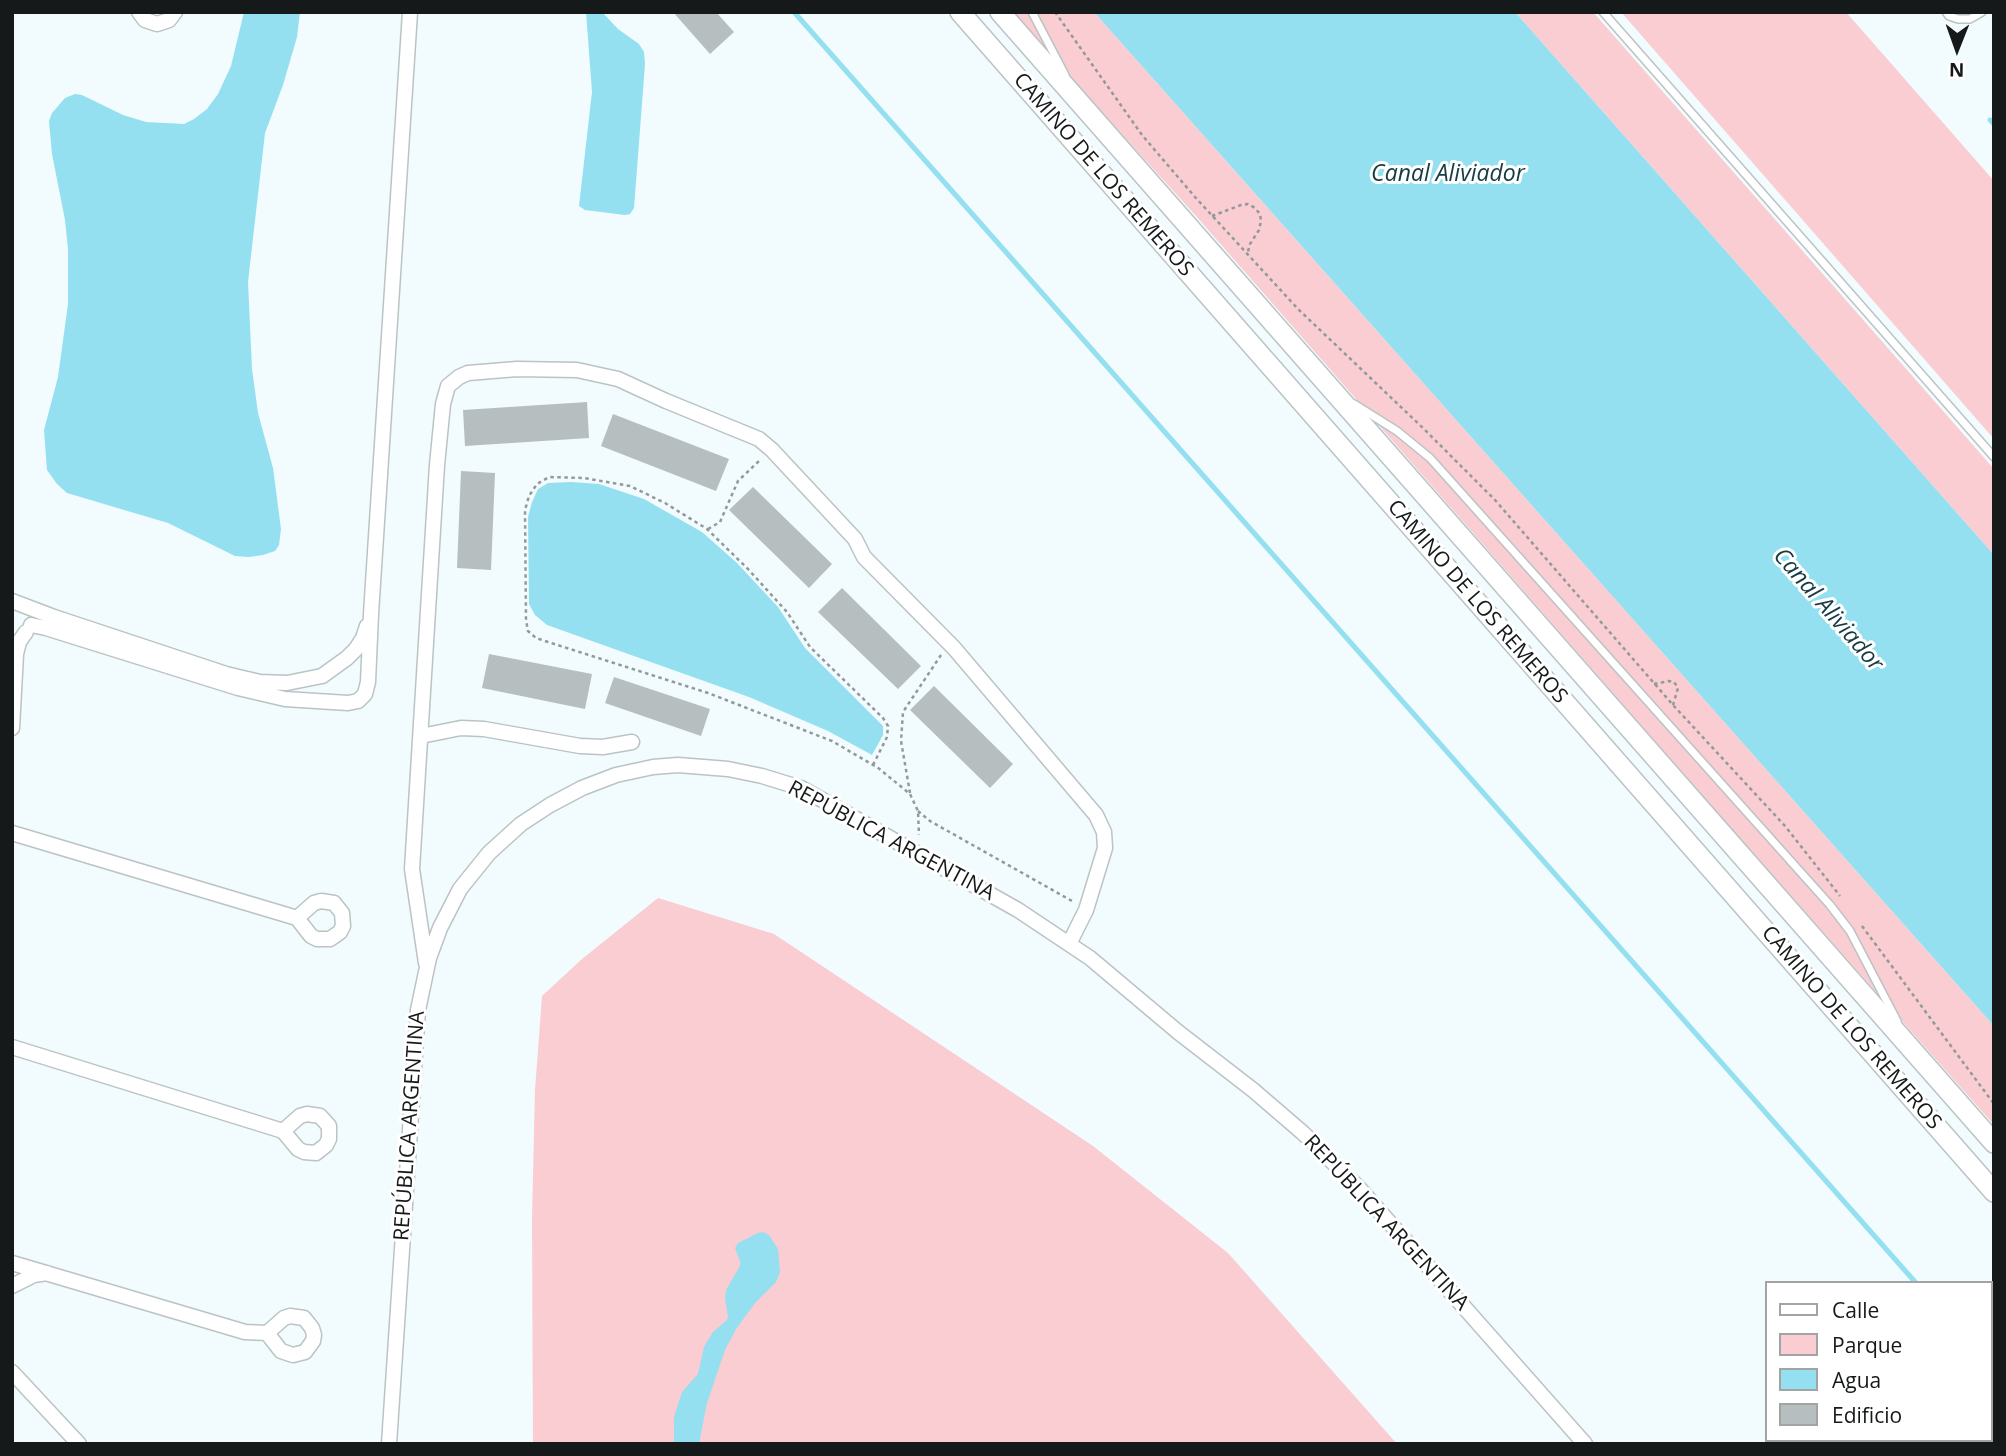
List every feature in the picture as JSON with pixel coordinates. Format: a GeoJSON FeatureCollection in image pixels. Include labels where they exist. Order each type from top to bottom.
{"type":"FeatureCollection","features":[{"type":"Feature","properties":{"kind":"main road","name":"CAMINO DE LOS REMEROS"},"geometry":{"type":"LineString","coordinates":[[960,12],[1994,1192]]}},
{"type":"Feature","properties":{"kind":"main road","name":"CAMINO DE LOS REMEROS"},"geometry":{"type":"LineString","coordinates":[[1000,12],[1994,1143]]}},
{"type":"Feature","properties":{"kind":"street"},"geometry":{"type":"LineString","coordinates":[[139,12],[145,20],[157,24],[169,20],[175,12]]}},
{"type":"Feature","properties":{"kind":"street"},"geometry":{"type":"LineString","coordinates":[[23,630],[46,628],[274,697],[348,702],[358,701],[365,694],[368,682],[410,12]]}},
{"type":"Feature","properties":{"kind":"street"},"geometry":{"type":"LineString","coordinates":[[426,968],[412,869],[443,404],[448,386],[459,377],[468,373],[517,369],[577,370],[618,379],[759,439],[772,450],[855,539],[864,558],[949,643],[1096,815],[1104,832],[1105,848],[1086,910],[1069,944]]}},
{"type":"Feature","properties":{"kind":"street"},"geometry":{"type":"LineString","coordinates":[[12,601],[226,674],[260,682],[287,683],[322,676],[332,670],[356,649],[363,638],[371,614]]}},
{"type":"Feature","properties":{"kind":"street"},"geometry":{"type":"LineString","coordinates":[[12,728],[16,654],[23,630],[33,619],[33,609]]}},
{"type":"Feature","properties":{"kind":"street"},"geometry":{"type":"LineString","coordinates":[[421,736],[461,727],[580,746],[603,747],[632,741]]}},
{"type":"Feature","properties":{"kind":"street","name":"REPÚBLICA ARGENTINA"},"geometry":{"type":"LineString","coordinates":[[389,1444],[418,1010],[426,968],[440,929],[460,889],[489,853],[521,824],[582,788],[617,775],[678,765],[728,769],[801,788],[1018,910],[1069,944],[1303,1133],[1358,1187],[1585,1444]]}},
{"type":"Feature","properties":{"kind":"street"},"geometry":{"type":"LineString","coordinates":[[12,833],[297,918]]}},
{"type":"Feature","properties":{"kind":"street"},"geometry":{"type":"LineString","coordinates":[[12,1047],[284,1131]]}},
{"type":"Feature","properties":{"kind":"street"},"geometry":{"type":"LineString","coordinates":[[12,1263],[245,1332],[267,1333]]}},
{"type":"Feature","properties":{"kind":"street"},"geometry":{"type":"LineString","coordinates":[[12,1286],[34,1275],[48,1272]]}},
{"type":"Feature","properties":{"kind":"street"},"geometry":{"type":"LineString","coordinates":[[12,1372],[79,1444]]}},
{"type":"Feature","properties":{"kind":"lane"},"geometry":{"type":"LineString","coordinates":[[1032,12],[1080,104]]}},
{"type":"Feature","properties":{"kind":"lane"},"geometry":{"type":"LineString","coordinates":[[1603,12],[1994,457]]}},
{"type":"Feature","properties":{"kind":"lane"},"geometry":{"type":"LineString","coordinates":[[1946,12],[1958,19],[1970,19],[1982,12]]}},
{"type":"Feature","properties":{"kind":"lane"},"geometry":{"type":"LineString","coordinates":[[1333,392],[1397,431],[1430,458],[1830,905],[1850,931],[1914,1053]]}},
{"type":"Feature","properties":{"kind":"path"},"geometry":{"type":"LineString","coordinates":[[1212,216],[1241,205],[1248,204],[1255,208],[1261,221],[1247,255]]}},
{"type":"Feature","properties":{"kind":"path"},"geometry":{"type":"LineString","coordinates":[[707,529],[720,522],[738,481],[772,450]]}},
{"type":"Feature","properties":{"kind":"path"},"geometry":{"type":"LineString","coordinates":[[873,765],[887,737],[888,726],[883,718],[810,647],[787,611],[707,529],[665,503],[630,486],[584,478],[549,477],[537,484],[529,496],[525,510],[526,620],[528,631],[536,638],[708,693],[832,741],[873,765],[910,794]]}},
{"type":"Feature","properties":{"kind":"path"},"geometry":{"type":"LineString","coordinates":[[949,643],[903,712],[901,741],[910,794],[918,811],[930,821],[1086,910]]}},
{"type":"Feature","properties":{"kind":"path"},"geometry":{"type":"LineString","coordinates":[[1654,684],[1674,682],[1678,688],[1673,705]]}},
{"type":"Feature","properties":{"kind":"path"},"geometry":{"type":"LineString","coordinates":[[914,852],[918,839],[918,811]]}},
{"type":"Feature","properties":{"kind":"green space"},"geometry":{"type":"Polygon","coordinates":[[[1011,12],[1094,12],[1994,1026],[1994,1125],[1196,216],[1011,12]]]}},
{"type":"Feature","properties":{"kind":"green space"},"geometry":{"type":"Polygon","coordinates":[[[1515,12],[1593,12],[1994,469],[1994,555],[1515,12]]]}},
{"type":"Feature","properties":{"kind":"green space"},"geometry":{"type":"Polygon","coordinates":[[[1621,12],[1846,12],[1994,181],[1994,439],[1621,12]]]}},
{"type":"Feature","properties":{"kind":"green space"},"geometry":{"type":"Polygon","coordinates":[[[658,898],[774,934],[1093,1146],[1228,1253],[1397,1444],[533,1444],[532,1219],[535,1090],[542,996],[582,959],[658,898]]]}},
{"type":"Feature","properties":{"kind":"water"},"geometry":{"type":"Polygon","coordinates":[[[244,12],[300,12],[297,37],[265,133],[248,282],[252,369],[258,413],[273,468],[281,529],[279,545],[275,551],[249,557],[235,556],[168,523],[67,493],[47,470],[44,430],[58,377],[68,304],[68,249],[52,154],[49,121],[52,113],[65,98],[75,94],[146,122],[184,124],[194,119],[207,109],[218,94],[231,66],[244,12]]]}},
{"type":"Feature","properties":{"kind":"water"},"geometry":{"type":"Polygon","coordinates":[[[586,12],[602,12],[618,29],[639,44],[644,52],[634,208],[630,214],[585,210],[579,206],[592,92],[586,12]]]}},
{"type":"Feature","properties":{"kind":"water","name":"Canal Aliviador"},"geometry":{"type":"Polygon","coordinates":[[[1094,12],[1515,12],[1994,555],[1994,1026],[1094,12]]]}},
{"type":"Feature","properties":{"kind":"water"},"geometry":{"type":"Polygon","coordinates":[[[548,483],[599,484],[644,499],[702,532],[737,563],[778,607],[805,648],[883,726],[883,735],[872,755],[828,731],[749,697],[547,625],[535,615],[529,604],[528,517],[532,502],[538,489],[548,483]]]}},
{"type":"Feature","properties":{"kind":"water"},"geometry":{"type":"Polygon","coordinates":[[[763,1232],[769,1235],[778,1249],[780,1272],[776,1282],[755,1303],[725,1350],[707,1403],[699,1444],[674,1444],[674,1417],[682,1392],[698,1374],[704,1347],[713,1332],[727,1320],[726,1290],[740,1266],[735,1248],[738,1243],[763,1232]]]}},
{"type":"Feature","properties":{"kind":"building"},"geometry":{"type":"Polygon","coordinates":[[[673,12],[716,12],[734,32],[710,54],[673,12]]]}},
{"type":"Feature","properties":{"kind":"building"},"geometry":{"type":"Polygon","coordinates":[[[587,402],[589,438],[465,446],[463,410],[587,402]]]}},
{"type":"Feature","properties":{"kind":"building"},"geometry":{"type":"Polygon","coordinates":[[[613,414],[729,459],[716,491],[601,446],[613,414]]]}},
{"type":"Feature","properties":{"kind":"building"},"geometry":{"type":"Polygon","coordinates":[[[461,471],[495,473],[491,570],[457,568],[461,471]]]}},
{"type":"Feature","properties":{"kind":"building"},"geometry":{"type":"Polygon","coordinates":[[[753,487],[832,564],[809,588],[729,510],[753,487]]]}},
{"type":"Feature","properties":{"kind":"building"},"geometry":{"type":"Polygon","coordinates":[[[842,588],[921,666],[898,689],[818,612],[842,588]]]}},
{"type":"Feature","properties":{"kind":"building"},"geometry":{"type":"Polygon","coordinates":[[[489,654],[592,674],[585,709],[482,688],[489,654]]]}},
{"type":"Feature","properties":{"kind":"building"},"geometry":{"type":"Polygon","coordinates":[[[614,677],[710,709],[701,736],[605,703],[614,677]]]}},
{"type":"Feature","properties":{"kind":"building"},"geometry":{"type":"Polygon","coordinates":[[[934,686],[1013,764],[990,788],[910,710],[934,686]]]}},
{"type":"Feature","properties":{"kind":"waterway"},"geometry":{"type":"LineString","coordinates":[[794,12],[1914,1281]]}},
{"type":"Feature","properties":{"kind":"waterway"},"geometry":{"type":"LineString","coordinates":[[1990,120],[1994,124]]}}]}
